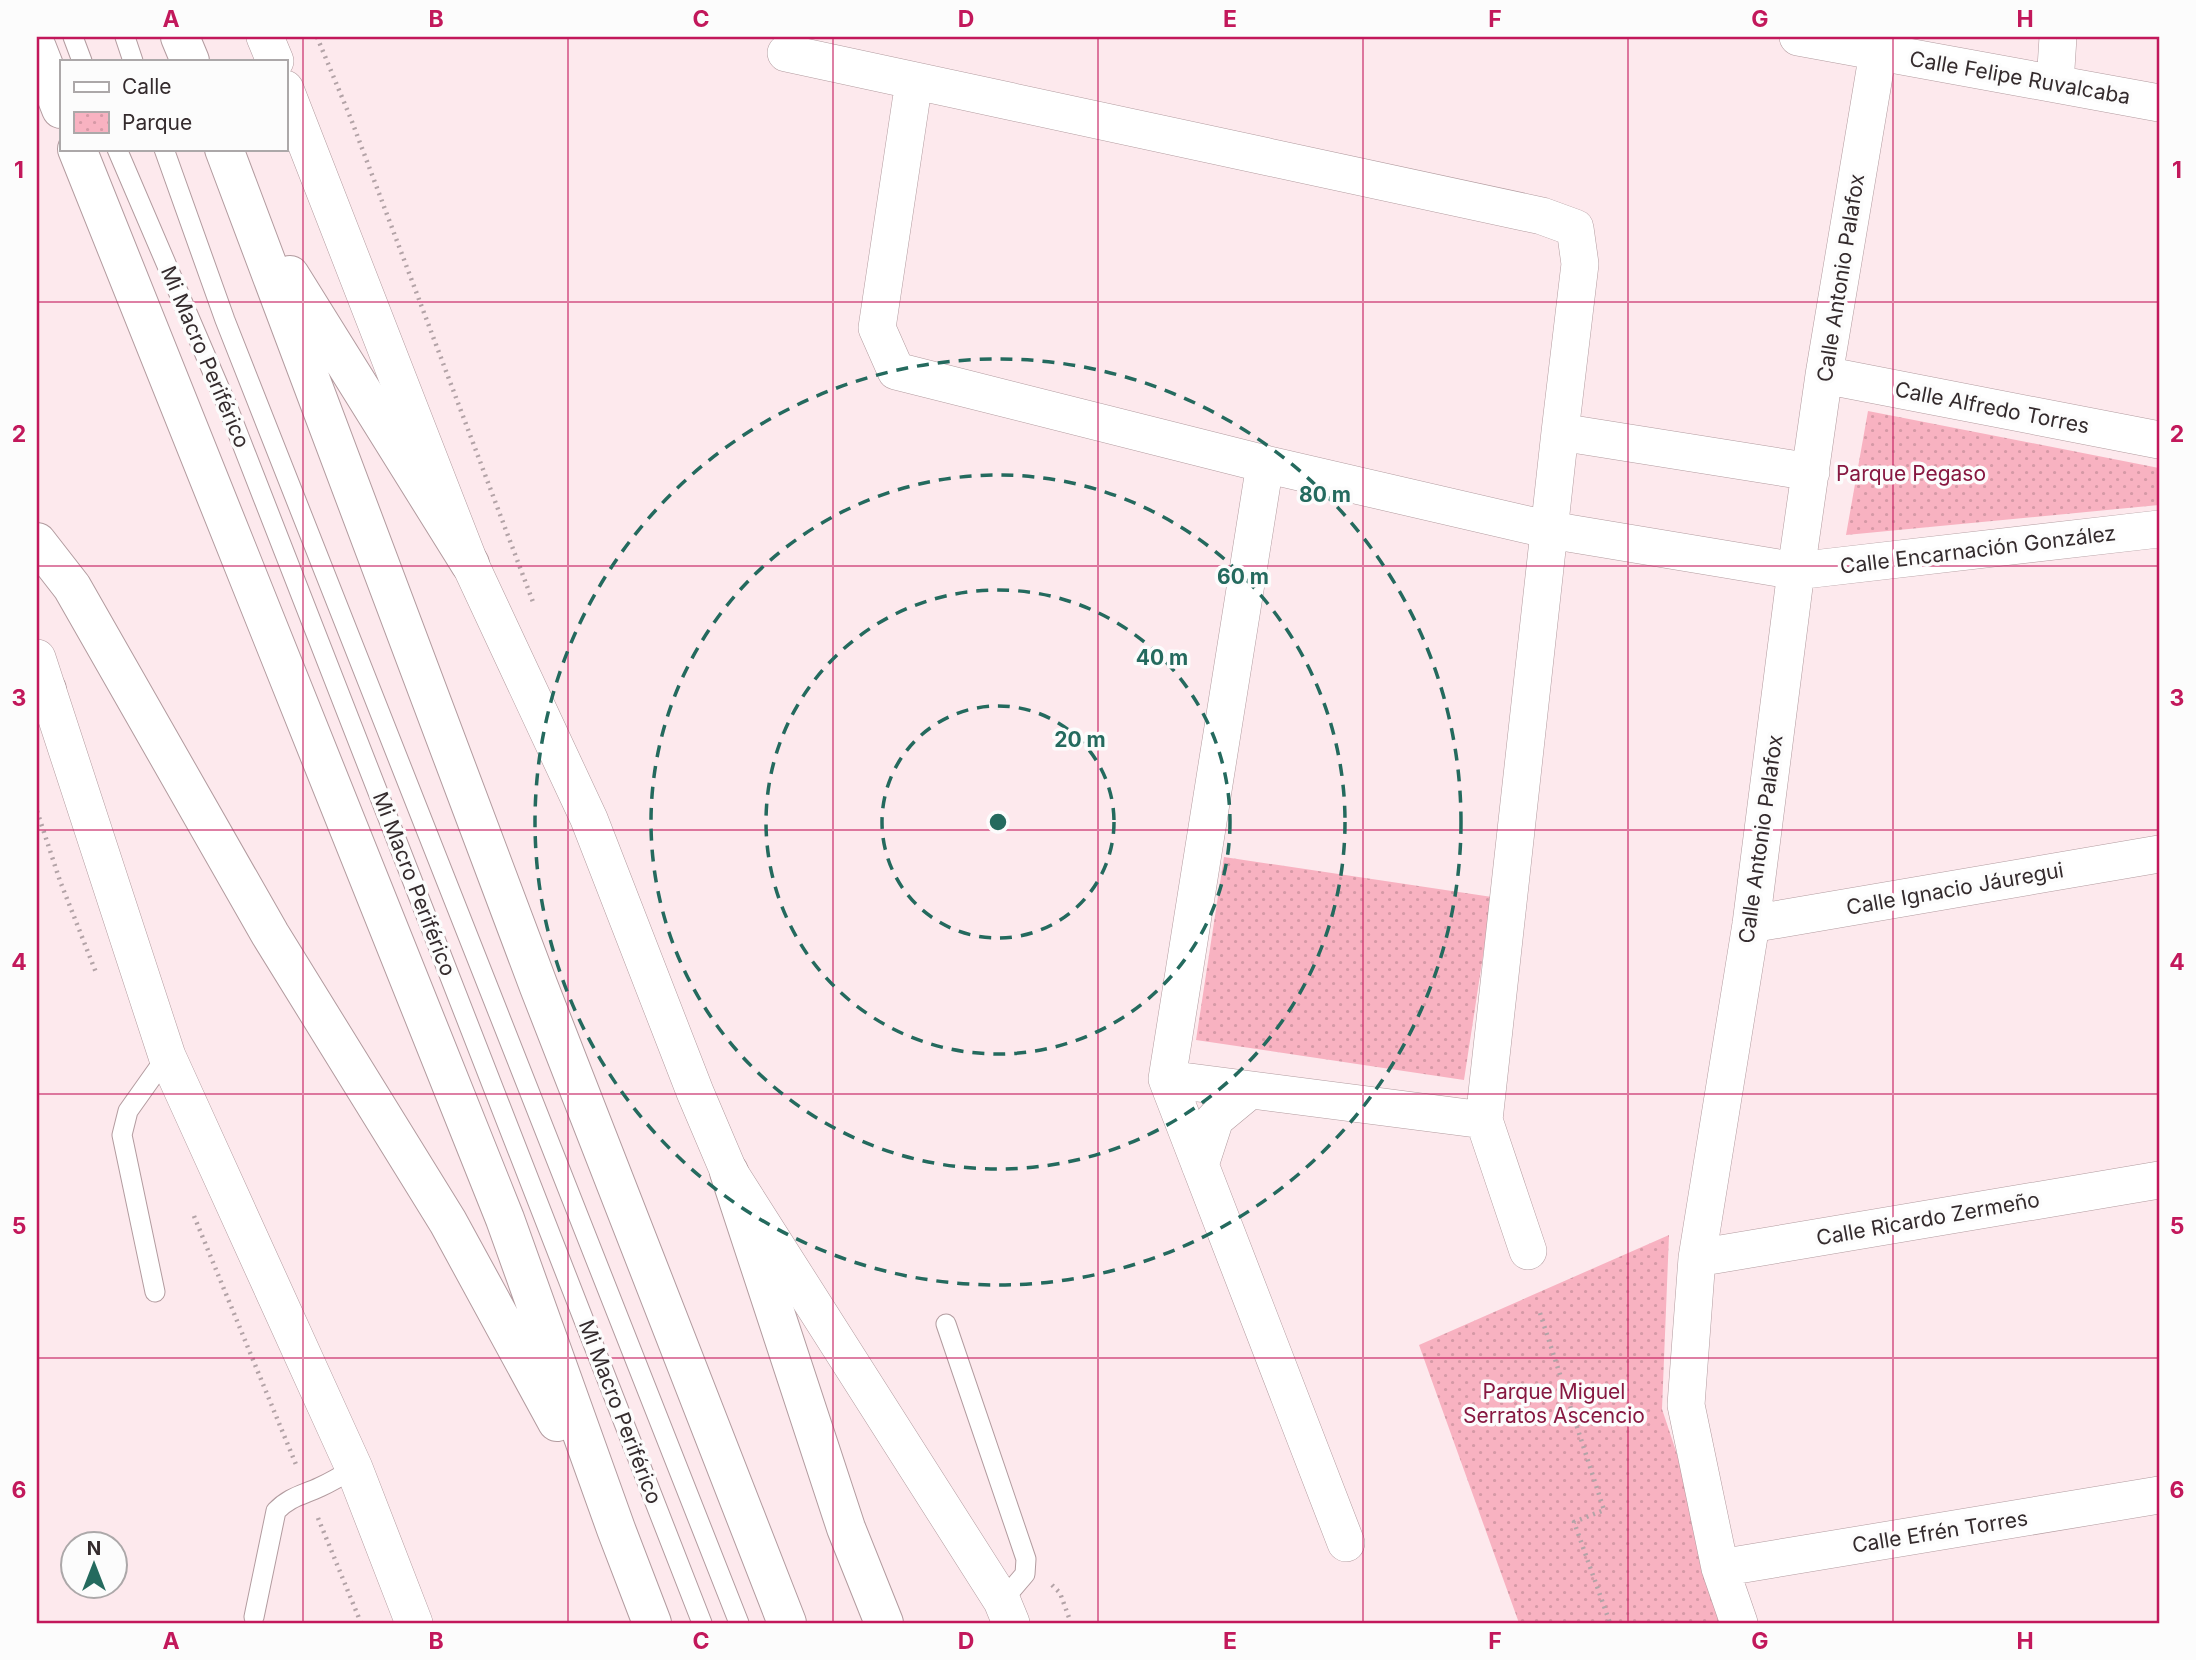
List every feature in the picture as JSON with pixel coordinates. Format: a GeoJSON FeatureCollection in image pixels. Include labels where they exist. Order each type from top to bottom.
{"type":"FeatureCollection","features":[{"type":"Feature","properties":{"kind":"highway"},"geometry":{"type":"LineString","coordinates":[[180,37],[190,60]]}},
{"type":"Feature","properties":{"kind":"highway"},"geometry":{"type":"LineString","coordinates":[[37,48],[60,106]]}},
{"type":"Feature","properties":{"kind":"highway"},"geometry":{"type":"LineString","coordinates":[[77,150],[505,1219],[652,1623]]}},
{"type":"Feature","properties":{"kind":"highway"},"geometry":{"type":"LineString","coordinates":[[224,150],[538,987],[787,1623]]}},
{"type":"Feature","properties":{"kind":"highway"},"geometry":{"type":"LineString","coordinates":[[246,203],[470,564]]}},
{"type":"Feature","properties":{"kind":"highway"},"geometry":{"type":"LineString","coordinates":[[37,542],[72,587],[270,934],[448,1222],[616,1529]]}},
{"type":"Feature","properties":{"kind":"highway"},"geometry":{"type":"LineString","coordinates":[[729,1172],[846,1528],[884,1623]]}},
{"type":"Feature","properties":{"kind":"highway"},"geometry":{"type":"LineString","coordinates":[[846,1528],[864,1623]]}},
{"type":"Feature","properties":{"kind":"highway"},"geometry":{"type":"LineString","coordinates":[[764,1564],[806,1623]]}},
{"type":"Feature","properties":{"kind":"street"},"geometry":{"type":"LineString","coordinates":[[265,37],[275,60]]}},
{"type":"Feature","properties":{"kind":"street","name":"Calle Felipe Ruvalcaba"},"geometry":{"type":"LineString","coordinates":[[1798,37],[1878,44],[2055,84],[2159,103]]}},
{"type":"Feature","properties":{"kind":"street"},"geometry":{"type":"LineString","coordinates":[[2055,84],[2058,37]]}},
{"type":"Feature","properties":{"kind":"street","name":"Calle Antonio Palafox"},"geometry":{"type":"LineString","coordinates":[[1739,1623],[1720,1568],[1686,1405],[1697,1258],[1751,924],[1824,375],[1878,44]]}},
{"type":"Feature","properties":{"kind":"street"},"geometry":{"type":"LineString","coordinates":[[786,53],[1542,216],[1575,228],[1580,264],[1485,1121],[1528,1251]]}},
{"type":"Feature","properties":{"kind":"street","name":"Calle Encarnación González"},"geometry":{"type":"LineString","coordinates":[[914,81],[877,328],[896,371],[1265,464],[1550,530],[1796,571],[2159,529]]}},
{"type":"Feature","properties":{"kind":"street"},"geometry":{"type":"LineString","coordinates":[[287,94],[470,564],[589,819],[695,1092],[729,1172],[1007,1612]]}},
{"type":"Feature","properties":{"kind":"street","name":"Calle Alfredo Torres"},"geometry":{"type":"LineString","coordinates":[[1824,375],[2159,440]]}},
{"type":"Feature","properties":{"kind":"street"},"geometry":{"type":"LineString","coordinates":[[1560,432],[1811,472]]}},
{"type":"Feature","properties":{"kind":"street"},"geometry":{"type":"LineString","coordinates":[[1265,464],[1167,1079],[1346,1543]]}},
{"type":"Feature","properties":{"kind":"street"},"geometry":{"type":"LineString","coordinates":[[40,679],[167,1056],[354,1468],[414,1623]]}},
{"type":"Feature","properties":{"kind":"street","name":"Calle Ignacio Jáuregui"},"geometry":{"type":"LineString","coordinates":[[1751,924],[2159,853]]}},
{"type":"Feature","properties":{"kind":"street"},"geometry":{"type":"LineString","coordinates":[[1167,1079],[1485,1121]]}},
{"type":"Feature","properties":{"kind":"street"},"geometry":{"type":"LineString","coordinates":[[1200,1165],[1215,1119],[1250,1090]]}},
{"type":"Feature","properties":{"kind":"street","name":"Calle Ricardo Zermeño"},"geometry":{"type":"LineString","coordinates":[[1697,1258],[2159,1180]]}},
{"type":"Feature","properties":{"kind":"street","name":"Calle Efrén Torres"},"geometry":{"type":"LineString","coordinates":[[1720,1568],[2159,1495]]}},
{"type":"Feature","properties":{"kind":"lane"},"geometry":{"type":"LineString","coordinates":[[73,37],[82,60]]}},
{"type":"Feature","properties":{"kind":"lane"},"geometry":{"type":"LineString","coordinates":[[125,37],[133,60]]}},
{"type":"Feature","properties":{"kind":"lane","name":"Mi Macro Periférico"},"geometry":{"type":"LineString","coordinates":[[117,150],[228,408],[702,1623]]}},
{"type":"Feature","properties":{"kind":"lane","name":"Mi Macro Periférico"},"geometry":{"type":"LineString","coordinates":[[164,150],[225,320],[739,1623]]}},
{"type":"Feature","properties":{"kind":"lane"},"geometry":{"type":"LineString","coordinates":[[155,1292],[122,1135],[128,1111],[167,1056]]}},
{"type":"Feature","properties":{"kind":"lane"},"geometry":{"type":"LineString","coordinates":[[946,1324],[1026,1559],[1025,1574],[1007,1612]]}},
{"type":"Feature","properties":{"kind":"lane"},"geometry":{"type":"LineString","coordinates":[[254,1617],[276,1511],[286,1500],[318,1488],[354,1468]]}},
{"type":"Feature","properties":{"kind":"path"},"geometry":{"type":"LineString","coordinates":[[317,37],[352,119],[538,614]]}},
{"type":"Feature","properties":{"kind":"path"},"geometry":{"type":"LineString","coordinates":[[1540,1313],[1604,1510],[1574,1522],[1610,1623]]}},
{"type":"Feature","properties":{"kind":"path"},"geometry":{"type":"LineString","coordinates":[[1026,1559],[1060,1593],[1071,1623]]}},
{"type":"Feature","properties":{"kind":"green space","name":"Parque Pegaso"},"geometry":{"type":"Polygon","coordinates":[[[1868,411],[2159,468],[2159,505],[1846,535],[1868,411]]]}},
{"type":"Feature","properties":{"kind":"green space"},"geometry":{"type":"Polygon","coordinates":[[[1224,857],[1492,897],[1464,1080],[1196,1040],[1224,857]]]}},
{"type":"Feature","properties":{"kind":"green space","name":"Parque Miguel Serratos Ascencio"},"geometry":{"type":"Polygon","coordinates":[[[1669,1235],[1662,1409],[1733,1623],[1519,1623],[1419,1345],[1669,1235]]]}}]}
